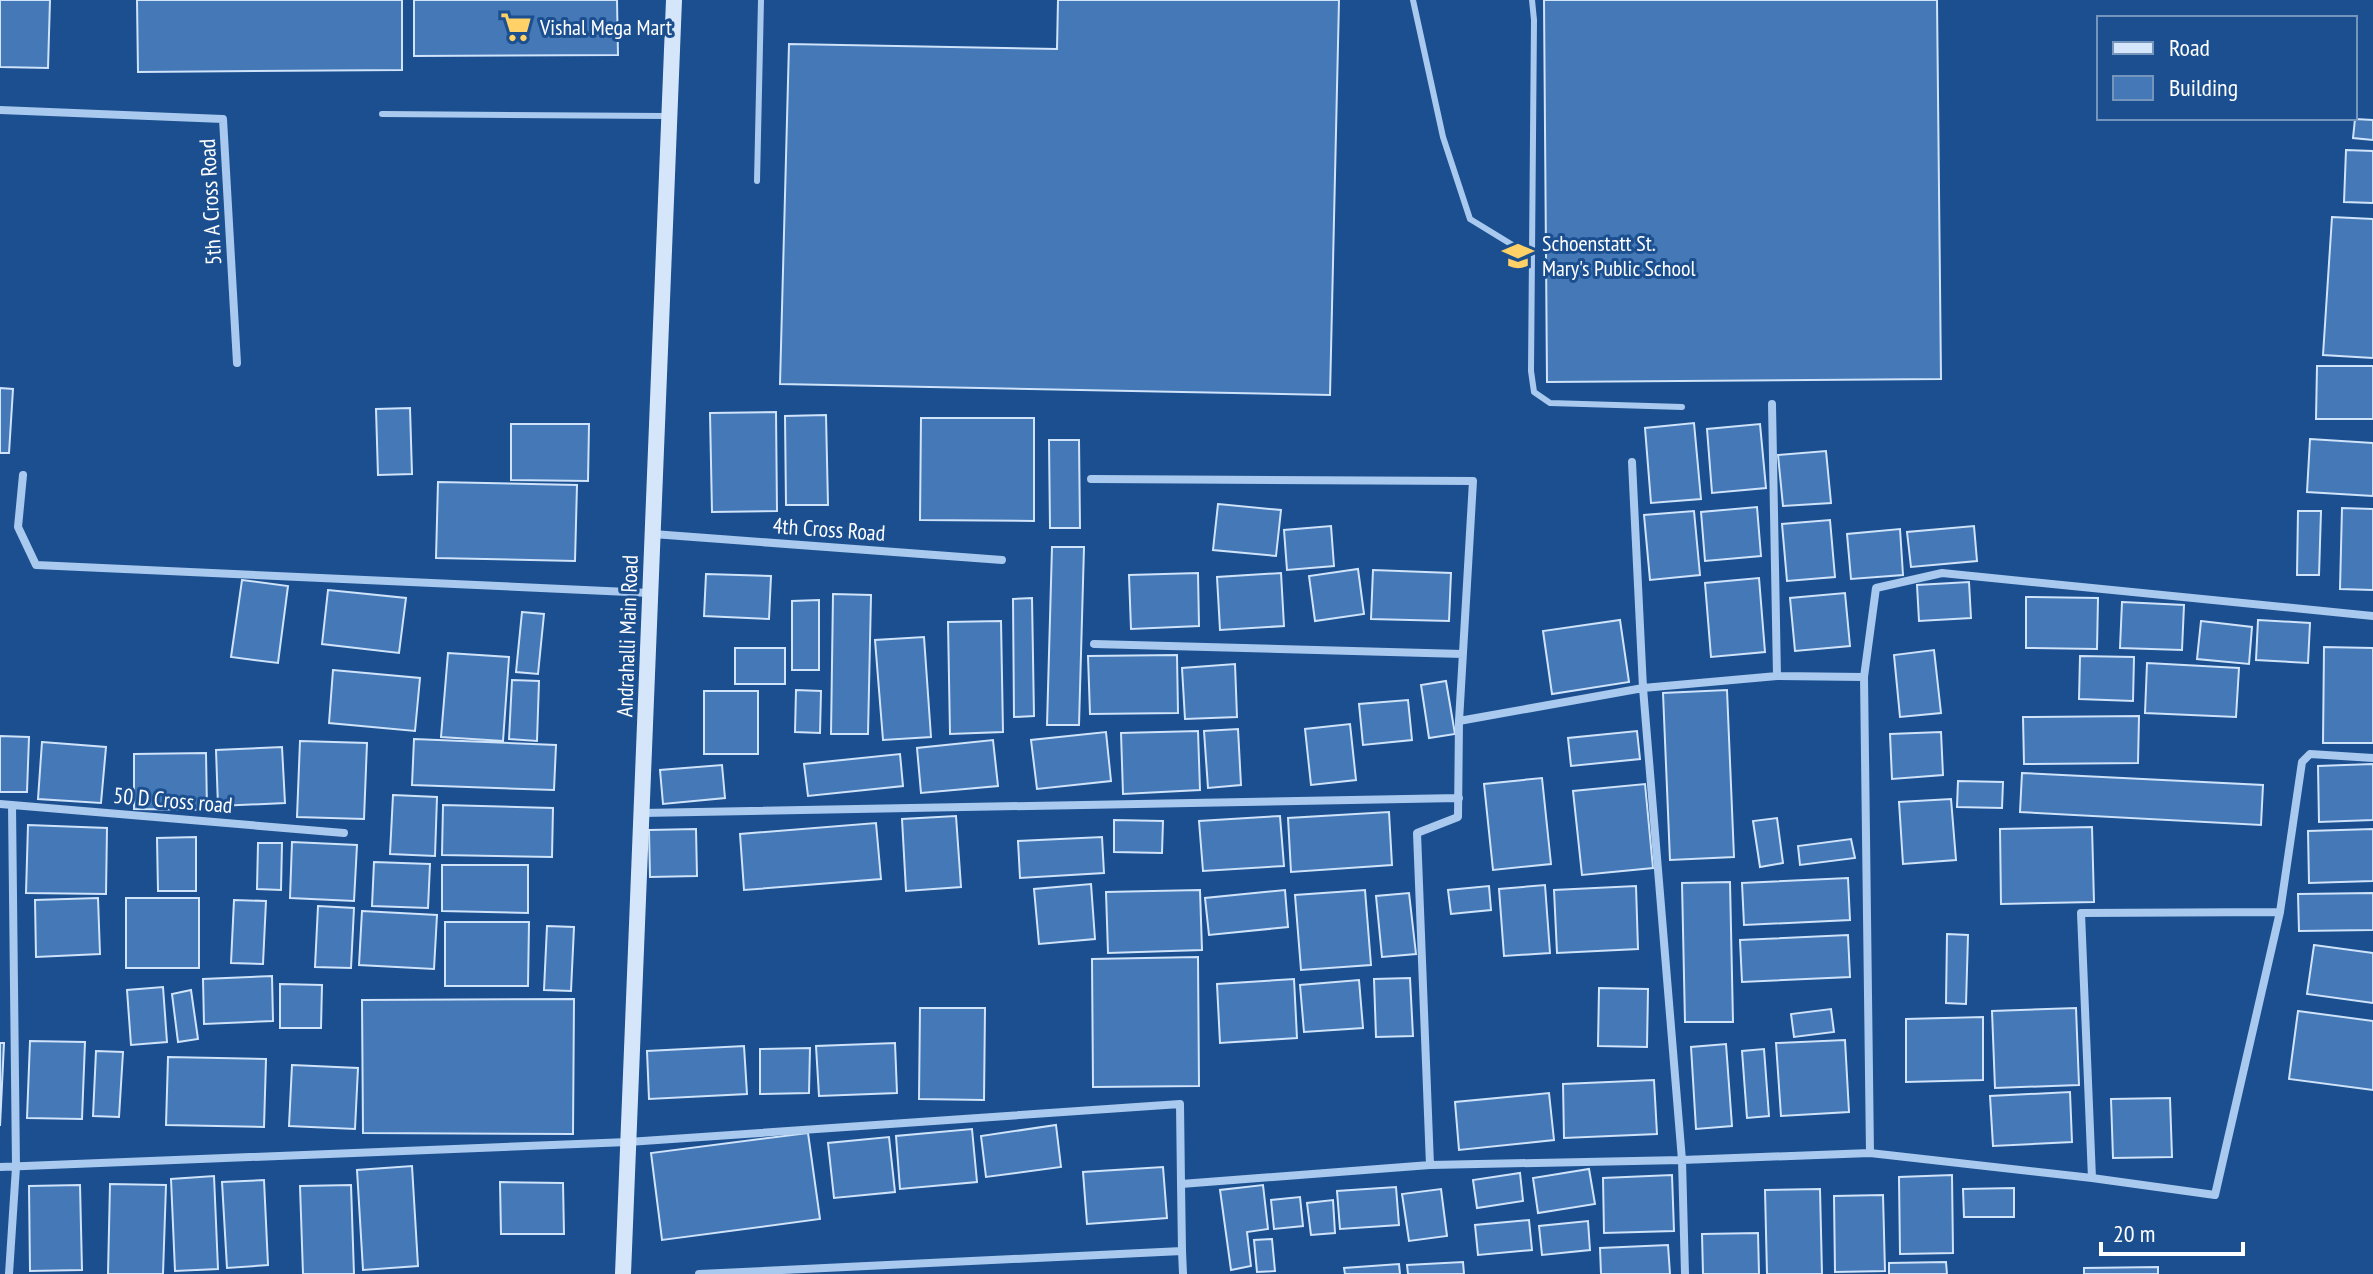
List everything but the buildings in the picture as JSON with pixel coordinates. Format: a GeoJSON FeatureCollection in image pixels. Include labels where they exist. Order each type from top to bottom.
{"type":"FeatureCollection","features":[{"type":"Feature","properties":{"kind":"main road","name":"Andrahalli Main Road"},"geometry":{"type":"LineString","coordinates":[[623,1274],[674,0]]}},
{"type":"Feature","properties":{"kind":"street","name":"5th A Cross Road"},"geometry":{"type":"LineString","coordinates":[[0,110],[223,119],[237,363]]}},
{"type":"Feature","properties":{"kind":"street"},"geometry":{"type":"LineString","coordinates":[[1772,404],[1777,676]]}},
{"type":"Feature","properties":{"kind":"street"},"geometry":{"type":"LineString","coordinates":[[1632,462],[1643,688],[1682,1160],[1685,1274]]}},
{"type":"Feature","properties":{"kind":"street"},"geometry":{"type":"LineString","coordinates":[[23,475],[18,527],[36,565],[650,593]]}},
{"type":"Feature","properties":{"kind":"street"},"geometry":{"type":"LineString","coordinates":[[1091,479],[1473,481],[1459,721],[1458,817],[1417,833],[1430,1165]]}},
{"type":"Feature","properties":{"kind":"street","name":"4th Cross Road"},"geometry":{"type":"LineString","coordinates":[[653,534],[1002,560]]}},
{"type":"Feature","properties":{"kind":"street"},"geometry":{"type":"LineString","coordinates":[[1870,1153],[1864,677],[1876,588],[1942,573],[2373,616]]}},
{"type":"Feature","properties":{"kind":"street"},"geometry":{"type":"LineString","coordinates":[[1094,644],[1463,654]]}},
{"type":"Feature","properties":{"kind":"street"},"geometry":{"type":"LineString","coordinates":[[1459,721],[1643,688],[1777,676],[1864,677]]}},
{"type":"Feature","properties":{"kind":"street"},"geometry":{"type":"LineString","coordinates":[[1181,1184],[1430,1165],[1870,1153],[2215,1195],[2280,912],[2302,762],[2310,754],[2373,758]]}},
{"type":"Feature","properties":{"kind":"street"},"geometry":{"type":"LineString","coordinates":[[642,813],[1459,798]]}},
{"type":"Feature","properties":{"kind":"street","name":"50 D Cross road"},"geometry":{"type":"LineString","coordinates":[[0,804],[344,833]]}},
{"type":"Feature","properties":{"kind":"street"},"geometry":{"type":"LineString","coordinates":[[9,1274],[16,1167],[12,805]]}},
{"type":"Feature","properties":{"kind":"street"},"geometry":{"type":"LineString","coordinates":[[2092,1178],[2081,913],[2280,912]]}},
{"type":"Feature","properties":{"kind":"street"},"geometry":{"type":"LineString","coordinates":[[0,963],[13,963]]}},
{"type":"Feature","properties":{"kind":"street"},"geometry":{"type":"LineString","coordinates":[[0,1167],[628,1142],[1180,1104],[1183,1274]]}},
{"type":"Feature","properties":{"kind":"street"},"geometry":{"type":"LineString","coordinates":[[699,1274],[1182,1251]]}},
{"type":"Feature","properties":{"kind":"lane"},"geometry":{"type":"LineString","coordinates":[[757,181],[761,0]]}},
{"type":"Feature","properties":{"kind":"lane"},"geometry":{"type":"LineString","coordinates":[[1413,0],[1443,137],[1470,219],[1532,257]]}},
{"type":"Feature","properties":{"kind":"lane"},"geometry":{"type":"LineString","coordinates":[[1532,0],[1531,371],[1534,392],[1550,403],[1682,407]]}},
{"type":"Feature","properties":{"kind":"lane"},"geometry":{"type":"LineString","coordinates":[[382,114],[670,116]]}},
{"type":"Feature","properties":{"kind":"place","name":"Vishal Mega Mart"},"geometry":{"type":"Point","coordinates":[516,27]}},
{"type":"Feature","properties":{"kind":"place","name":"Schoenstatt St. Mary's Public School"},"geometry":{"type":"Point","coordinates":[1518,256]}}]}
